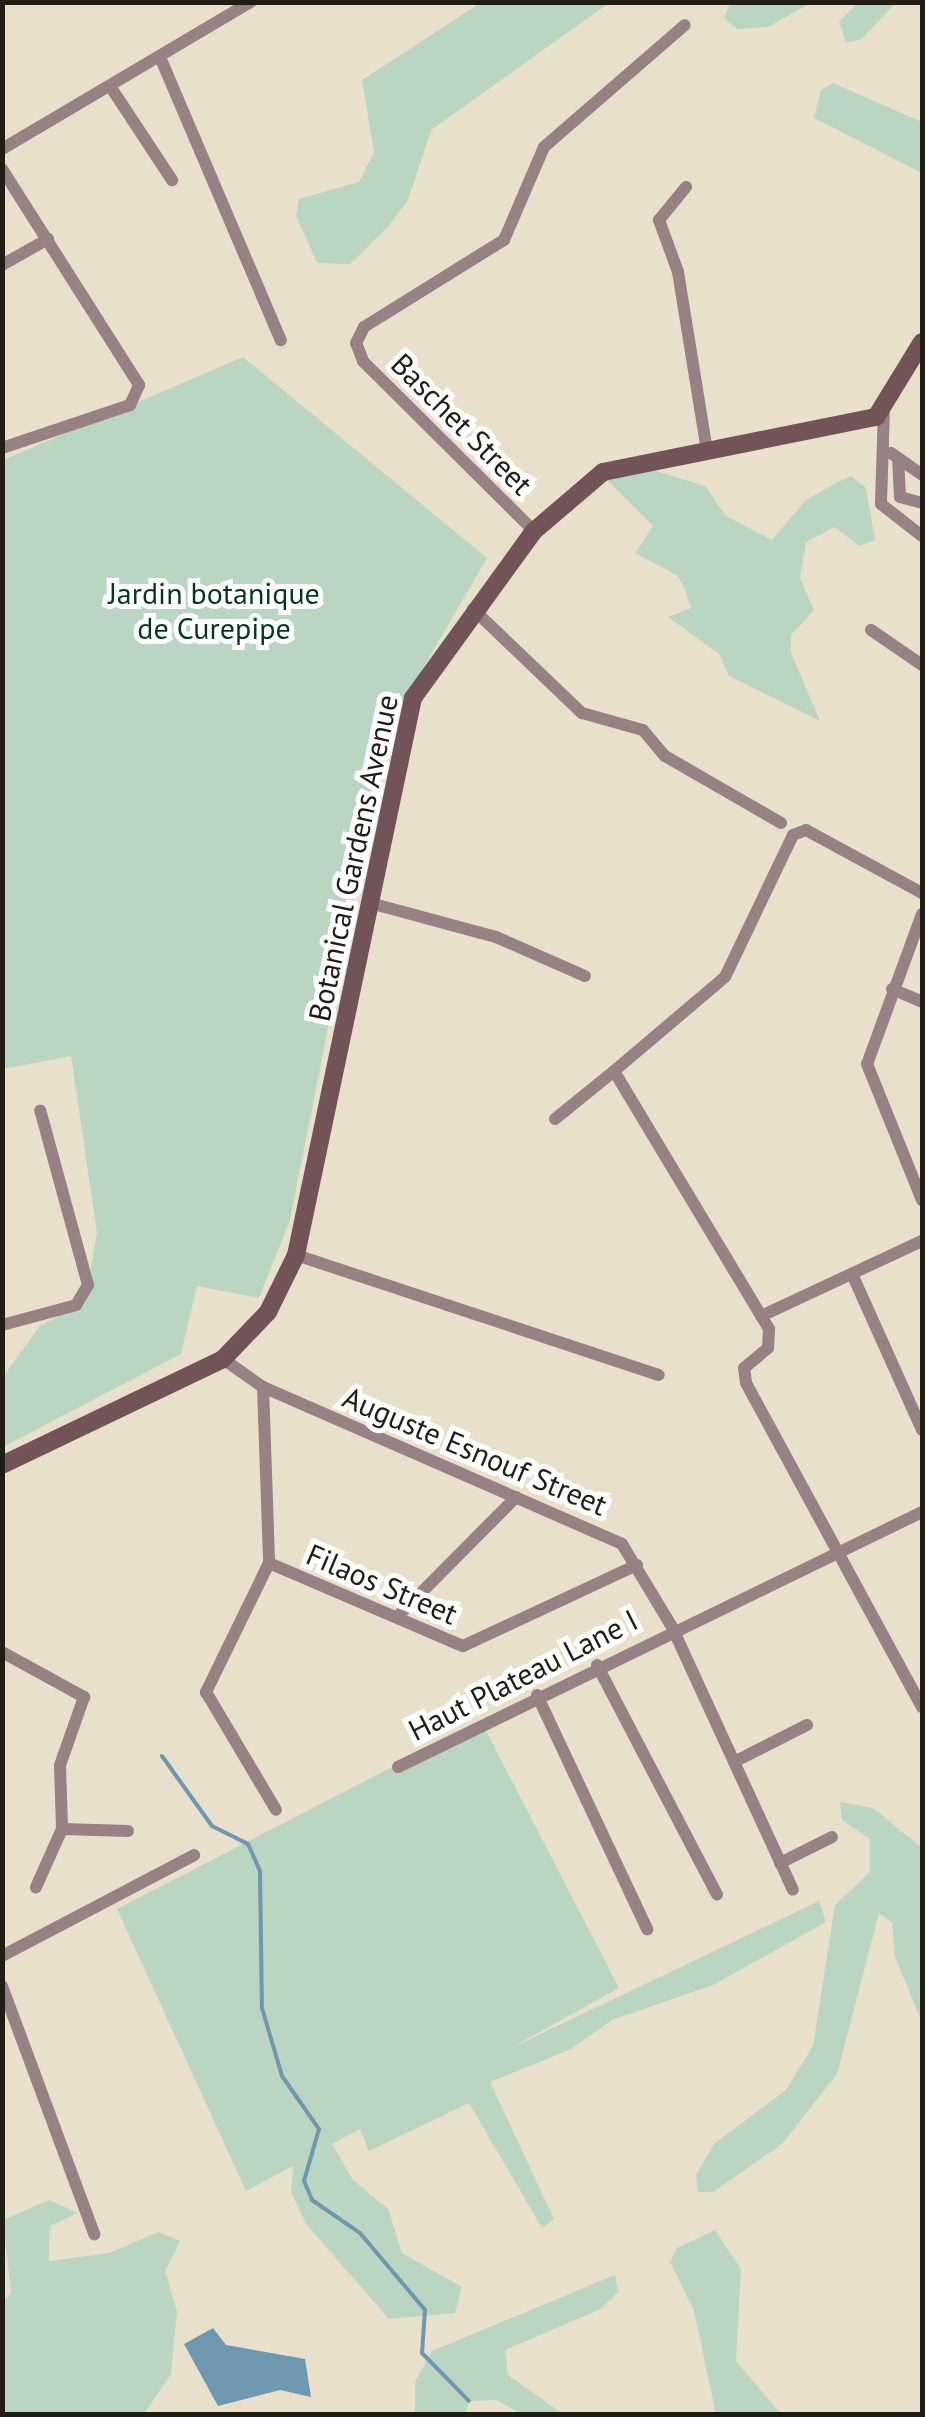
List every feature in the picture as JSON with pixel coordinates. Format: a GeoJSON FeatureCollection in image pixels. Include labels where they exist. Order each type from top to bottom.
{"type":"FeatureCollection","features":[{"type":"Feature","properties":{"kind":"street"},"geometry":{"type":"LineString","coordinates":[[2,149],[251,2]]}},
{"type":"Feature","properties":{"kind":"street","name":"Baschet Street"},"geometry":{"type":"LineString","coordinates":[[534,531],[363,362],[356,343],[364,327],[504,240],[544,147],[685,25]]}},
{"type":"Feature","properties":{"kind":"street"},"geometry":{"type":"LineString","coordinates":[[160,57],[281,340]]}},
{"type":"Feature","properties":{"kind":"street"},"geometry":{"type":"LineString","coordinates":[[110,86],[172,180]]}},
{"type":"Feature","properties":{"kind":"street"},"geometry":{"type":"LineString","coordinates":[[2,169],[129,362],[139,385],[130,405],[2,448]]}},
{"type":"Feature","properties":{"kind":"street"},"geometry":{"type":"LineString","coordinates":[[686,187],[659,220],[678,272],[707,452]]}},
{"type":"Feature","properties":{"kind":"street"},"geometry":{"type":"LineString","coordinates":[[2,265],[48,239]]}},
{"type":"Feature","properties":{"kind":"street"},"geometry":{"type":"LineString","coordinates":[[922,342],[884,408],[881,446],[882,504],[922,536]]}},
{"type":"Feature","properties":{"kind":"street","name":"Botanical Gardens Avenue"},"geometry":{"type":"LineString","coordinates":[[2,1466],[222,1359],[268,1312],[296,1255],[413,698],[474,608],[534,531],[603,472],[707,452],[884,408]]}},
{"type":"Feature","properties":{"kind":"street"},"geometry":{"type":"LineString","coordinates":[[881,446],[922,475]]}},
{"type":"Feature","properties":{"kind":"street"},"geometry":{"type":"LineString","coordinates":[[898,458],[900,497],[922,503]]}},
{"type":"Feature","properties":{"kind":"street"},"geometry":{"type":"LineString","coordinates":[[474,608],[582,713],[642,730],[665,756],[780,823]]}},
{"type":"Feature","properties":{"kind":"street"},"geometry":{"type":"LineString","coordinates":[[871,630],[922,664]]}},
{"type":"Feature","properties":{"kind":"street"},"geometry":{"type":"LineString","coordinates":[[555,1120],[725,977],[793,835],[806,830],[922,893]]}},
{"type":"Feature","properties":{"kind":"street"},"geometry":{"type":"LineString","coordinates":[[370,902],[496,937],[585,976]]}},
{"type":"Feature","properties":{"kind":"street"},"geometry":{"type":"LineString","coordinates":[[922,914],[867,1064],[922,1200]]}},
{"type":"Feature","properties":{"kind":"street"},"geometry":{"type":"LineString","coordinates":[[892,989],[922,1002]]}},
{"type":"Feature","properties":{"kind":"street"},"geometry":{"type":"LineString","coordinates":[[614,1071],[761,1316],[768,1348],[744,1368],[746,1382],[922,1706]]}},
{"type":"Feature","properties":{"kind":"street"},"geometry":{"type":"LineString","coordinates":[[2,1325],[76,1305],[88,1285],[40,1110]]}},
{"type":"Feature","properties":{"kind":"street"},"geometry":{"type":"LineString","coordinates":[[761,1316],[922,1241]]}},
{"type":"Feature","properties":{"kind":"street"},"geometry":{"type":"LineString","coordinates":[[296,1255],[659,1376]]}},
{"type":"Feature","properties":{"kind":"street"},"geometry":{"type":"LineString","coordinates":[[852,1274],[922,1430]]}},
{"type":"Feature","properties":{"kind":"street","name":"Auguste Esnouf Street"},"geometry":{"type":"LineString","coordinates":[[222,1359],[263,1387],[622,1544],[638,1565],[672,1628],[792,1890]]}},
{"type":"Feature","properties":{"kind":"street"},"geometry":{"type":"LineString","coordinates":[[263,1387],[269,1563],[206,1692],[276,1810]]}},
{"type":"Feature","properties":{"kind":"street"},"geometry":{"type":"LineString","coordinates":[[397,1617],[516,1496]]}},
{"type":"Feature","properties":{"kind":"street","name":"Haut Plateau Lane I"},"geometry":{"type":"LineString","coordinates":[[398,1768],[672,1628],[922,1512]]}},
{"type":"Feature","properties":{"kind":"street","name":"Filaos Street"},"geometry":{"type":"LineString","coordinates":[[269,1563],[475,1645],[638,1565]]}},
{"type":"Feature","properties":{"kind":"street"},"geometry":{"type":"LineString","coordinates":[[2,1652],[84,1697],[60,1765],[62,1829],[36,1887]]}},
{"type":"Feature","properties":{"kind":"street"},"geometry":{"type":"LineString","coordinates":[[597,1665],[717,1895]]}},
{"type":"Feature","properties":{"kind":"street"},"geometry":{"type":"LineString","coordinates":[[537,1695],[648,1930]]}},
{"type":"Feature","properties":{"kind":"street"},"geometry":{"type":"LineString","coordinates":[[734,1762],[806,1725]]}},
{"type":"Feature","properties":{"kind":"street"},"geometry":{"type":"LineString","coordinates":[[62,1829],[128,1831]]}},
{"type":"Feature","properties":{"kind":"street"},"geometry":{"type":"LineString","coordinates":[[780,1863],[832,1838]]}},
{"type":"Feature","properties":{"kind":"street"},"geometry":{"type":"LineString","coordinates":[[2,1956],[194,1855]]}},
{"type":"Feature","properties":{"kind":"street"},"geometry":{"type":"LineString","coordinates":[[2,1986],[94,2234]]}},
{"type":"Feature","properties":{"kind":"green space"},"geometry":{"type":"Polygon","coordinates":[[[482,2],[609,3],[431,130],[408,200],[387,228],[350,264],[317,263],[296,216],[299,199],[359,182],[374,152],[362,80],[482,2]]]}},
{"type":"Feature","properties":{"kind":"green space"},"geometry":{"type":"Polygon","coordinates":[[[730,2],[811,3],[768,27],[737,29],[724,18],[730,2]]]}},
{"type":"Feature","properties":{"kind":"green space"},"geometry":{"type":"Polygon","coordinates":[[[859,2],[895,3],[862,39],[846,43],[839,22],[859,2]]]}},
{"type":"Feature","properties":{"kind":"green space"},"geometry":{"type":"Polygon","coordinates":[[[833,83],[922,122],[922,173],[814,118],[821,90],[833,83]]]}},
{"type":"Feature","properties":{"kind":"green space","name":"Jardin botanique de Curepipe"},"geometry":{"type":"Polygon","coordinates":[[[243,357],[487,558],[387,730],[290,1220],[259,1298],[197,1286],[181,1354],[3,1447],[2,1378],[40,1326],[85,1302],[97,1233],[71,1056],[3,1069],[3,460],[243,357]]]}},
{"type":"Feature","properties":{"kind":"green space"},"geometry":{"type":"Polygon","coordinates":[[[639,466],[705,486],[726,516],[772,540],[806,500],[836,483],[851,476],[866,488],[875,540],[859,546],[835,527],[806,542],[800,578],[814,610],[791,635],[791,653],[820,721],[729,676],[719,654],[668,617],[691,608],[686,592],[678,576],[635,553],[653,526],[607,480],[639,466]]]}},
{"type":"Feature","properties":{"kind":"green space"},"geometry":{"type":"Polygon","coordinates":[[[481,1721],[619,1988],[511,2048],[819,1901],[826,1922],[713,1985],[612,2020],[569,2050],[490,2082],[554,2219],[542,2228],[469,2103],[369,2151],[360,2129],[332,2144],[353,2180],[388,2209],[402,2253],[462,2287],[455,2313],[389,2319],[306,2224],[291,2192],[293,2166],[246,2191],[117,1909],[481,1721]]]}},
{"type":"Feature","properties":{"kind":"green space"},"geometry":{"type":"Polygon","coordinates":[[[840,1802],[873,1808],[922,1848],[922,2022],[895,1957],[892,1923],[879,1913],[837,2074],[782,2144],[713,2192],[698,2192],[696,2175],[714,2144],[786,2090],[813,2046],[835,1905],[870,1872],[870,1839],[842,1820],[840,1802]]]}},
{"type":"Feature","properties":{"kind":"green space"},"geometry":{"type":"Polygon","coordinates":[[[49,2200],[78,2213],[50,2226],[49,2261],[109,2253],[158,2232],[180,2241],[165,2271],[177,2311],[171,2374],[144,2414],[3,2414],[3,2302],[11,2293],[3,2220],[49,2200]]]}},
{"type":"Feature","properties":{"kind":"green space"},"geometry":{"type":"Polygon","coordinates":[[[715,2230],[741,2269],[736,2361],[781,2414],[716,2414],[694,2311],[670,2262],[677,2248],[715,2230]]]}},
{"type":"Feature","properties":{"kind":"green space"},"geometry":{"type":"Polygon","coordinates":[[[615,2275],[618,2292],[601,2309],[505,2350],[508,2375],[563,2414],[522,2414],[496,2400],[469,2401],[465,2414],[415,2414],[415,2382],[432,2351],[615,2275]]]}},
{"type":"Feature","properties":{"kind":"water"},"geometry":{"type":"Polygon","coordinates":[[[213,2328],[226,2345],[305,2359],[311,2397],[280,2390],[218,2406],[184,2344],[213,2328]]]}},
{"type":"Feature","properties":{"kind":"waterway"},"geometry":{"type":"LineString","coordinates":[[162,1756],[212,1826],[248,1844],[260,1871],[262,2008],[282,2076],[319,2129],[304,2181],[312,2200],[360,2233],[425,2310],[422,2353],[469,2401]]}}]}
